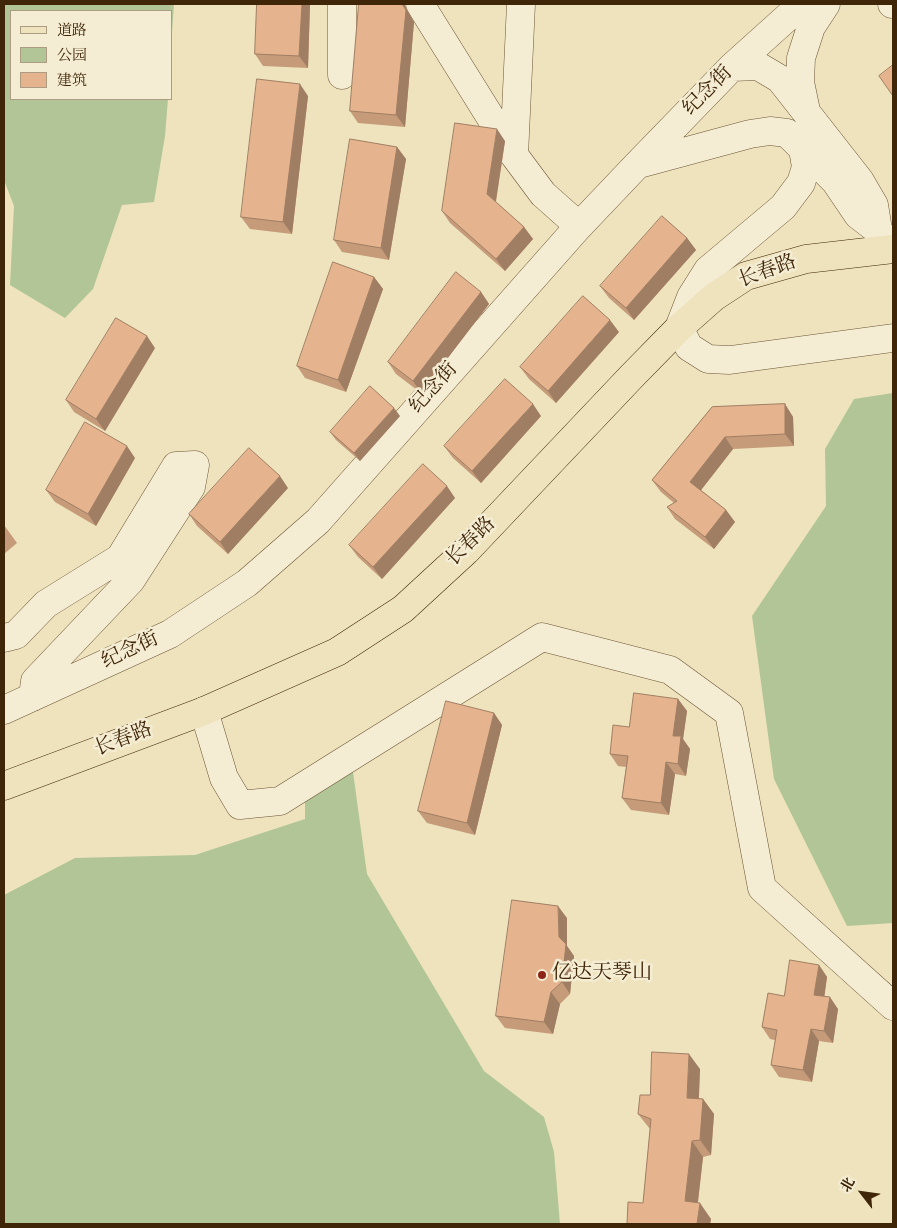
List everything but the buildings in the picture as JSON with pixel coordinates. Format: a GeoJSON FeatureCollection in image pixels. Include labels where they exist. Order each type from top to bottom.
{"type":"FeatureCollection","features":[{"type":"Feature","properties":{"kind":"main road","name":"长春路"},"geometry":{"type":"LineString","coordinates":[[4,786],[204,711],[337,652],[403,609],[466,551],[625,383],[679,328],[714,298],[746,276],[806,259],[887,243]]}},
{"type":"Feature","properties":{"kind":"street"},"geometry":{"type":"LineString","coordinates":[[342,4],[342,75]]}},
{"type":"Feature","properties":{"kind":"street"},"geometry":{"type":"LineString","coordinates":[[420,4],[514,155],[543,194],[579,226]]}},
{"type":"Feature","properties":{"kind":"street"},"geometry":{"type":"LineString","coordinates":[[514,155],[521,4]]}},
{"type":"Feature","properties":{"kind":"street","name":"纪念街"},"geometry":{"type":"LineString","coordinates":[[4,710],[170,634],[247,583],[318,521],[579,226],[732,67],[791,14],[816,4]]}},
{"type":"Feature","properties":{"kind":"street"},"geometry":{"type":"LineString","coordinates":[[806,113],[800,82],[801,58],[811,28],[826,4]]}},
{"type":"Feature","properties":{"kind":"street"},"geometry":{"type":"LineString","coordinates":[[732,67],[758,66],[780,79],[860,182],[874,206],[887,243]]}},
{"type":"Feature","properties":{"kind":"street"},"geometry":{"type":"LineString","coordinates":[[637,164],[750,134],[770,131],[787,133],[835,181],[858,215],[887,243]]}},
{"type":"Feature","properties":{"kind":"street"},"geometry":{"type":"LineString","coordinates":[[803,149],[806,167],[801,183],[783,207],[708,270],[690,298],[679,328],[689,347],[708,359],[730,360],[893,338]]}},
{"type":"Feature","properties":{"kind":"street"},"geometry":{"type":"LineString","coordinates":[[4,638],[16,635],[46,604],[120,558],[176,466],[195,465],[191,487],[131,580],[35,681],[33,697]]}},
{"type":"Feature","properties":{"kind":"street"},"geometry":{"type":"LineString","coordinates":[[204,711],[224,778],[240,805],[280,801],[542,637],[670,670],[729,713],[762,888],[893,1006]]}},
{"type":"Feature","properties":{"kind":"green space"},"geometry":{"type":"Polygon","coordinates":[[[4,4],[174,4],[172,32],[172,10],[10,10],[10,100],[168,100],[165,136],[154,202],[122,205],[93,289],[65,318],[10,285],[14,206],[4,180],[4,4]]]}},
{"type":"Feature","properties":{"kind":"green space"},"geometry":{"type":"Polygon","coordinates":[[[893,393],[893,923],[847,926],[774,779],[752,616],[826,506],[825,449],[854,399],[893,393]]]}},
{"type":"Feature","properties":{"kind":"green space"},"geometry":{"type":"Polygon","coordinates":[[[353,772],[367,874],[484,1071],[544,1117],[554,1152],[560,1224],[4,1224],[4,895],[75,858],[195,855],[305,819],[305,796],[353,772]]]}},
{"type":"Feature","properties":{"kind":"place","name":"亿达天琴山"},"geometry":{"type":"Point","coordinates":[542,975]}}]}
